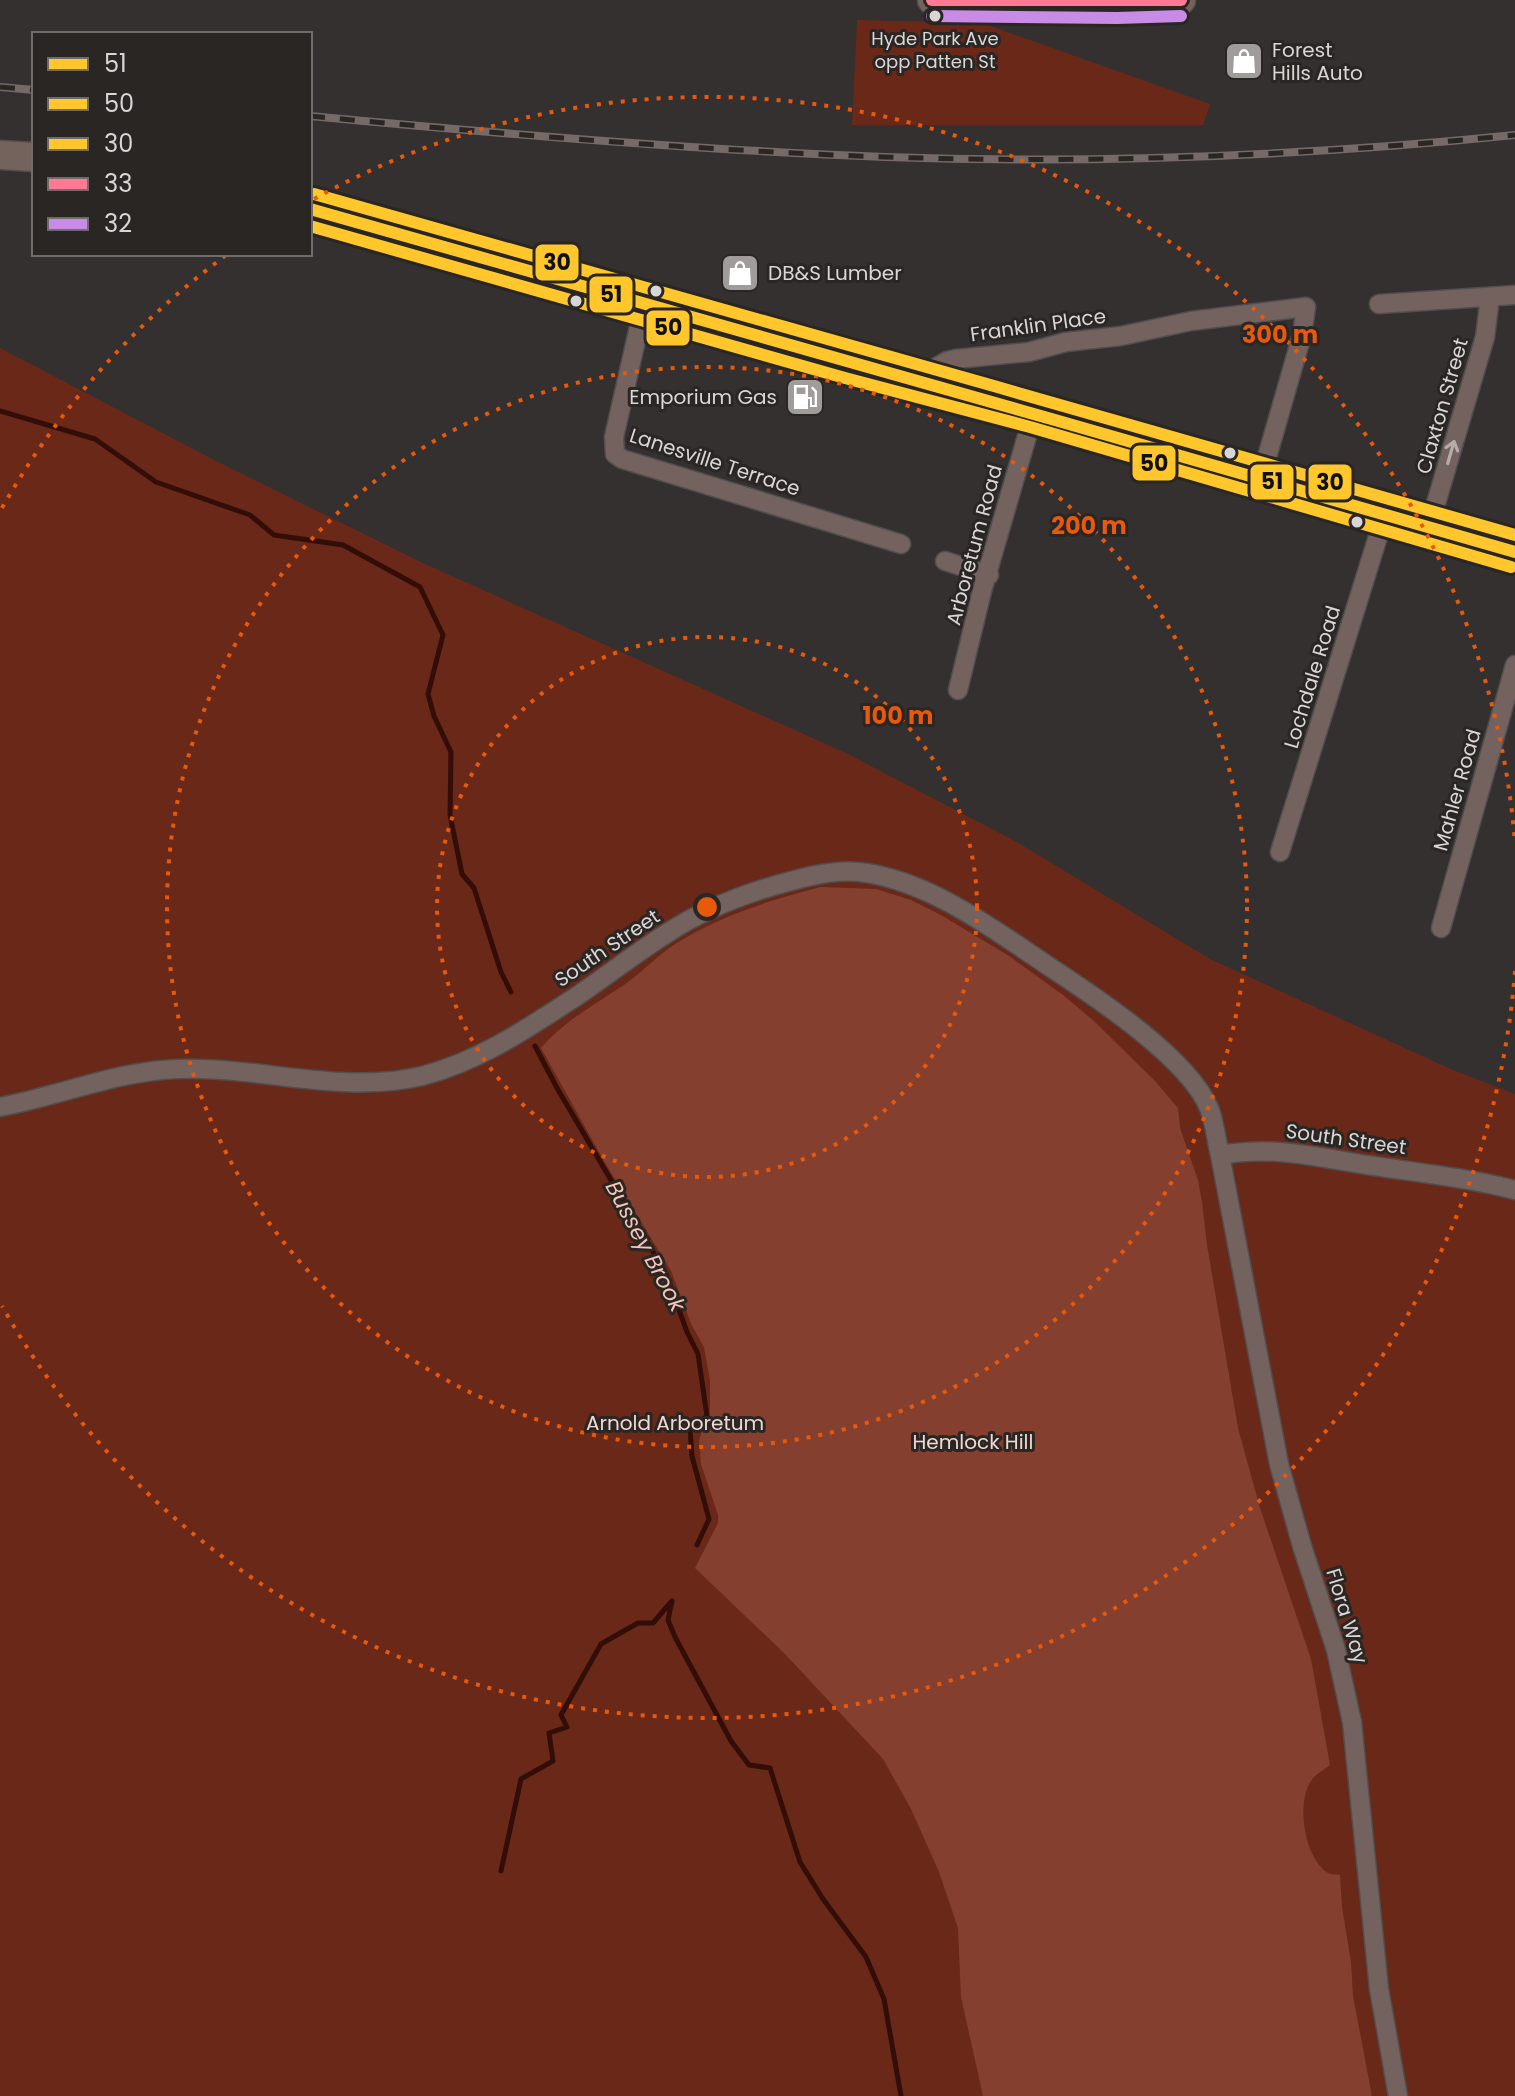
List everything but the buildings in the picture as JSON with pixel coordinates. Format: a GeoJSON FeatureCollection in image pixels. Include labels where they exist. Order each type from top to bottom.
{"type":"FeatureCollection","features":[{"type":"Feature","properties":{"kind":"main road"},"geometry":{"type":"LineString","coordinates":[[932,0],[1181,0]]}},
{"type":"Feature","properties":{"kind":"main road"},"geometry":{"type":"LineString","coordinates":[[0,155],[32,157]]}},
{"type":"Feature","properties":{"kind":"main road"},"geometry":{"type":"LineString","coordinates":[[312,210],[1034,412],[1515,552]]}},
{"type":"Feature","properties":{"kind":"street"},"geometry":{"type":"LineString","coordinates":[[1379,304],[1515,295]]}},
{"type":"Feature","properties":{"kind":"street","name":"Claxton Street"},"geometry":{"type":"LineString","coordinates":[[1429,527],[1485,337],[1490,297]]}},
{"type":"Feature","properties":{"kind":"street","name":"Lanesville Terrace"},"geometry":{"type":"LineString","coordinates":[[644,305],[614,437],[615,454],[622,459],[901,544]]}},
{"type":"Feature","properties":{"kind":"street","name":"Franklin Place"},"geometry":{"type":"LineString","coordinates":[[915,380],[956,359],[1029,352],[1066,342],[1306,307],[1302,335],[1261,478]]}},
{"type":"Feature","properties":{"kind":"street","name":"Arboretum Road"},"geometry":{"type":"LineString","coordinates":[[958,690],[1034,412]]}},
{"type":"Feature","properties":{"kind":"street","name":"Lochdale Road"},"geometry":{"type":"LineString","coordinates":[[1280,852],[1385,514]]}},
{"type":"Feature","properties":{"kind":"street"},"geometry":{"type":"LineString","coordinates":[[945,561],[989,575]]}},
{"type":"Feature","properties":{"kind":"street","name":"Mahler Road"},"geometry":{"type":"LineString","coordinates":[[1441,928],[1515,665]]}},
{"type":"Feature","properties":{"kind":"street","name":"South Street"},"geometry":{"type":"LineString","coordinates":[[0,1107],[104,1079],[174,1069],[222,1069],[330,1081],[370,1082],[422,1076],[458,1064],[516,1036],[670,931],[705,911],[787,882],[827,873],[856,872],[897,881],[972,916],[1073,982],[1130,1025],[1166,1054],[1198,1090],[1208,1107],[1220,1155],[1243,1151],[1302,1152],[1440,1174],[1515,1190]]}},
{"type":"Feature","properties":{"kind":"street","name":"Flora Way"},"geometry":{"type":"LineString","coordinates":[[1220,1155],[1282,1474],[1336,1650],[1349,1710],[1379,1989],[1398,2096]]}},
{"type":"Feature","properties":{"kind":"green space"},"geometry":{"type":"Polygon","coordinates":[[[857,20],[982,23],[1210,104],[1203,125],[852,125],[857,20]]]}},
{"type":"Feature","properties":{"kind":"green space","name":"Arnold Arboretum"},"geometry":{"type":"Polygon","coordinates":[[[0,348],[220,463],[423,563],[846,753],[1015,841],[1210,959],[1453,1070],[1515,1094],[1515,2096],[0,2096],[0,348]]]}},
{"type":"Feature","properties":{"kind":"green space","name":"Hemlock Hill"},"geometry":{"type":"Polygon","coordinates":[[[821,887],[876,889],[911,900],[1009,956],[1095,1022],[1178,1108],[1180,1128],[1198,1180],[1238,1428],[1260,1508],[1311,1659],[1330,1765],[1317,1774],[1306,1791],[1303,1816],[1313,1855],[1328,1873],[1340,1875],[1353,1996],[1372,2096],[983,2096],[961,1997],[958,1928],[939,1872],[911,1809],[883,1759],[785,1654],[695,1568],[718,1523],[701,1464],[699,1441],[702,1430],[709,1423],[710,1407],[710,1380],[704,1347],[692,1326],[671,1271],[604,1161],[541,1048],[569,1022],[689,936],[744,910],[821,887]]]}},
{"type":"Feature","properties":{"kind":"waterway","name":"Bussey Brook"},"geometry":{"type":"LineString","coordinates":[[0,411],[95,439],[156,482],[250,515],[274,535],[343,545],[420,587],[443,635],[428,694],[434,716],[451,752],[450,815],[462,874],[474,888],[501,972],[511,992]]}},
{"type":"Feature","properties":{"kind":"waterway","name":"Bussey Brook"},"geometry":{"type":"LineString","coordinates":[[535,1046],[666,1274],[698,1354],[707,1416],[690,1429],[692,1456],[709,1519],[697,1545]]}},
{"type":"Feature","properties":{"kind":"waterway","name":"Bussey Brook"},"geometry":{"type":"LineString","coordinates":[[672,1601],[668,1620],[675,1637],[731,1741],[749,1765],[770,1768],[800,1862],[866,1957],[884,1999],[901,2096]]}},
{"type":"Feature","properties":{"kind":"waterway"},"geometry":{"type":"LineString","coordinates":[[501,1871],[521,1779],[553,1761],[549,1733],[567,1727],[561,1715],[601,1644],[638,1623],[653,1623],[671,1602]]}},
{"type":"Feature","properties":{"kind":"railway"},"geometry":{"type":"LineString","coordinates":[[0,87],[32,90]]}},
{"type":"Feature","properties":{"kind":"railway"},"geometry":{"type":"LineString","coordinates":[[312,116],[669,146],[964,159],[1121,159],[1279,153],[1515,135]]}},
{"type":"Feature","properties":{"kind":"transit line","name":"33"},"geometry":{"type":"LineString","coordinates":[[932,0],[1181,0]]}},
{"type":"Feature","properties":{"kind":"transit line","name":"32"},"geometry":{"type":"LineString","coordinates":[[932,16],[1181,16]]}},
{"type":"Feature","properties":{"kind":"transit line","name":"30"},"geometry":{"type":"LineString","coordinates":[[314,194],[1515,535]]}},
{"type":"Feature","properties":{"kind":"transit line","name":"51"},"geometry":{"type":"LineString","coordinates":[[312,210],[1515,552]]}},
{"type":"Feature","properties":{"kind":"transit line","name":"50"},"geometry":{"type":"LineString","coordinates":[[312,227],[845,378],[1030,427],[1511,567]]}},
{"type":"Feature","properties":{"kind":"place","name":"Hyde Park Ave opp Patten St"},"geometry":{"type":"Point","coordinates":[935,16]}},
{"type":"Feature","properties":{"kind":"place","name":"Forest Hills Auto"},"geometry":{"type":"Point","coordinates":[1244,61]}},
{"type":"Feature","properties":{"kind":"place","name":"DB&S Lumber"},"geometry":{"type":"Point","coordinates":[740,273]}},
{"type":"Feature","properties":{"kind":"place","name":"Emporium Gas"},"geometry":{"type":"Point","coordinates":[805,397]}}]}
